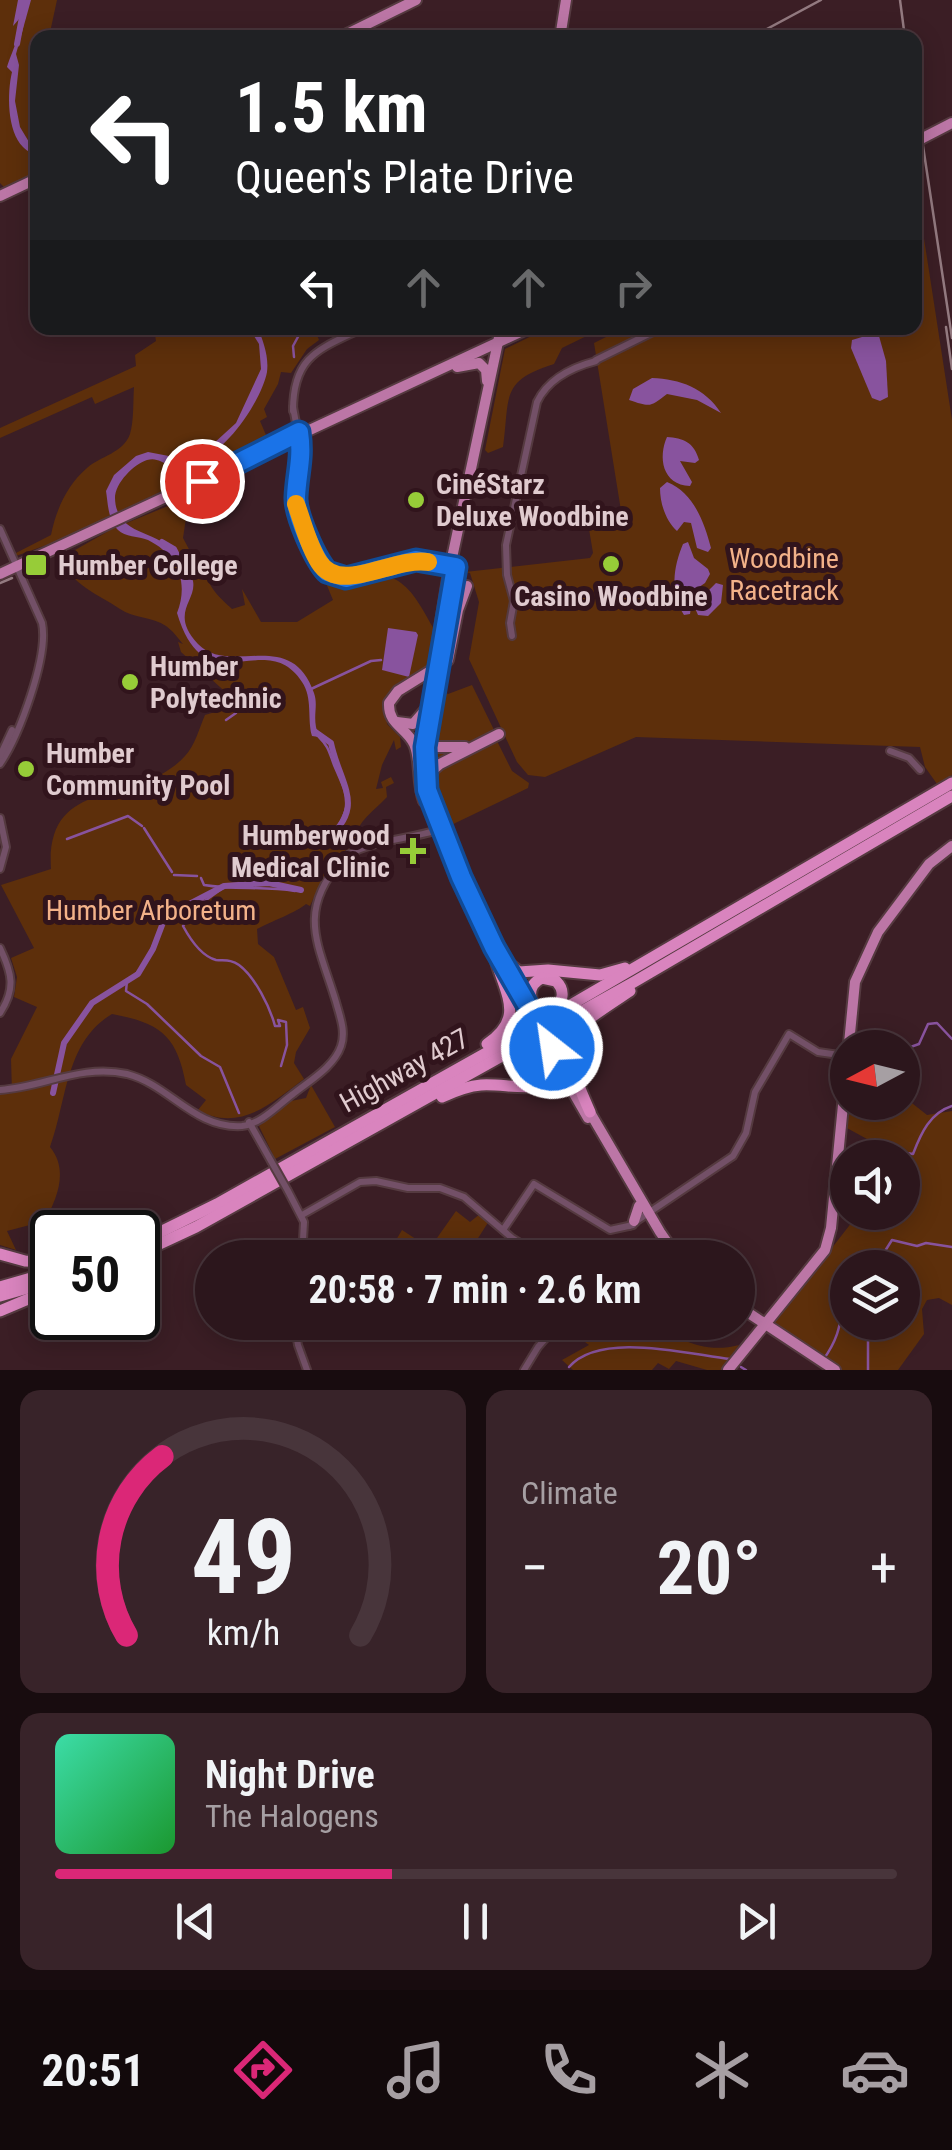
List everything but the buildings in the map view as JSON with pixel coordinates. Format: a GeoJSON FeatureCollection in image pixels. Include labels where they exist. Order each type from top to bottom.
{"type":"FeatureCollection","features":[{"type":"Feature","properties":{"kind":"highway","name":"Highway 427"},"geometry":{"type":"LineString","coordinates":[[160,1243],[547,1040],[701,937],[949,795]]}},
{"type":"Feature","properties":{"kind":"highway","name":"Highway 427"},"geometry":{"type":"LineString","coordinates":[[160,1239],[525,1031],[911,822],[934,804]]}},
{"type":"Feature","properties":{"kind":"highway"},"geometry":{"type":"LineString","coordinates":[[484,926],[514,970],[607,974],[701,937]]}},
{"type":"Feature","properties":{"kind":"highway"},"geometry":{"type":"LineString","coordinates":[[590,1112],[568,1059],[568,1044],[574,1032],[701,937]]}},
{"type":"Feature","properties":{"kind":"highway"},"geometry":{"type":"LineString","coordinates":[[387,1108],[502,1033],[511,1010],[496,960]]}},
{"type":"Feature","properties":{"kind":"highway"},"geometry":{"type":"LineString","coordinates":[[515,988],[534,975],[554,972]]}},
{"type":"Feature","properties":{"kind":"highway"},"geometry":{"type":"LineString","coordinates":[[525,1031],[562,1001],[561,987],[552,979],[539,980],[531,989],[530,999],[534,1017],[547,1040]]}},
{"type":"Feature","properties":{"kind":"highway"},"geometry":{"type":"LineString","coordinates":[[374,1128],[466,1087],[532,1088],[564,1072]]}},
{"type":"Feature","properties":{"kind":"highway"},"geometry":{"type":"LineString","coordinates":[[0,1254],[30,1261]]}},
{"type":"Feature","properties":{"kind":"highway"},"geometry":{"type":"LineString","coordinates":[[0,1287],[30,1278]]}},
{"type":"Feature","properties":{"kind":"highway"},"geometry":{"type":"LineString","coordinates":[[0,1296],[30,1287]]}},
{"type":"Feature","properties":{"kind":"highway"},"geometry":{"type":"LineString","coordinates":[[0,1311],[30,1299]]}},
{"type":"Feature","properties":{"kind":"main road"},"geometry":{"type":"LineString","coordinates":[[356,30],[416,0]]}},
{"type":"Feature","properties":{"kind":"main road"},"geometry":{"type":"LineString","coordinates":[[561,30],[566,0]]}},
{"type":"Feature","properties":{"kind":"main road"},"geometry":{"type":"LineString","coordinates":[[922,136],[952,121]]}},
{"type":"Feature","properties":{"kind":"main road"},"geometry":{"type":"LineString","coordinates":[[0,196],[30,182]]}},
{"type":"Feature","properties":{"kind":"main road"},"geometry":{"type":"LineString","coordinates":[[460,362],[491,338],[500,336]]}},
{"type":"Feature","properties":{"kind":"main road"},"geometry":{"type":"LineString","coordinates":[[14,565],[460,362],[500,336]]}},
{"type":"Feature","properties":{"kind":"main road"},"geometry":{"type":"LineString","coordinates":[[500,336],[445,609],[420,745],[418,782],[496,960],[534,1017]]}},
{"type":"Feature","properties":{"kind":"main road"},"geometry":{"type":"LineString","coordinates":[[453,568],[500,336]]}},
{"type":"Feature","properties":{"kind":"main road"},"geometry":{"type":"LineString","coordinates":[[460,362],[483,365],[488,389]]}},
{"type":"Feature","properties":{"kind":"main road"},"geometry":{"type":"LineString","coordinates":[[0,571],[106,525]]}},
{"type":"Feature","properties":{"kind":"main road"},"geometry":{"type":"LineString","coordinates":[[52,550],[85,533]]}},
{"type":"Feature","properties":{"kind":"main road"},"geometry":{"type":"LineString","coordinates":[[427,708],[418,722],[409,726],[396,722],[391,710],[398,696],[450,663],[455,654],[462,608],[469,596],[448,660],[390,700],[391,718],[420,745],[464,748],[498,734],[432,770],[428,803]]}},
{"type":"Feature","properties":{"kind":"main road"},"geometry":{"type":"LineString","coordinates":[[428,803],[420,770],[435,670]]}},
{"type":"Feature","properties":{"kind":"main road"},"geometry":{"type":"LineString","coordinates":[[420,745],[424,733]]}},
{"type":"Feature","properties":{"kind":"main road"},"geometry":{"type":"LineString","coordinates":[[437,828],[515,988]]}},
{"type":"Feature","properties":{"kind":"main road"},"geometry":{"type":"LineString","coordinates":[[849,1030],[862,961],[878,932],[927,868],[952,848]]}},
{"type":"Feature","properties":{"kind":"main road"},"geometry":{"type":"LineString","coordinates":[[547,1040],[663,1240]]}},
{"type":"Feature","properties":{"kind":"main road"},"geometry":{"type":"LineString","coordinates":[[564,1072],[647,1216]]}},
{"type":"Feature","properties":{"kind":"main road"},"geometry":{"type":"LineString","coordinates":[[732,1366],[821,1256],[828,1242],[840,1120]]}},
{"type":"Feature","properties":{"kind":"main road"},"geometry":{"type":"LineString","coordinates":[[755,1320],[826,1367]]}},
{"type":"Feature","properties":{"kind":"street"},"geometry":{"type":"LineString","coordinates":[[348,335],[308,358],[296,379],[293,407],[299,460],[292,507],[319,563],[327,572],[340,577],[405,561],[453,568]]}},
{"type":"Feature","properties":{"kind":"street"},"geometry":{"type":"LineString","coordinates":[[637,335],[639,339]]}},
{"type":"Feature","properties":{"kind":"street"},"geometry":{"type":"LineString","coordinates":[[512,636],[514,601],[509,542],[539,397],[560,377],[647,335]]}},
{"type":"Feature","properties":{"kind":"street"},"geometry":{"type":"LineString","coordinates":[[0,529],[42,623],[44,648],[12,744],[0,764]]}},
{"type":"Feature","properties":{"kind":"street"},"geometry":{"type":"LineString","coordinates":[[0,756],[40,646],[38,624],[14,565]]}},
{"type":"Feature","properties":{"kind":"street"},"geometry":{"type":"LineString","coordinates":[[890,750],[909,758],[920,770]]}},
{"type":"Feature","properties":{"kind":"street"},"geometry":{"type":"LineString","coordinates":[[0,818],[6,847],[0,869]]}},
{"type":"Feature","properties":{"kind":"street"},"geometry":{"type":"LineString","coordinates":[[0,1090],[96,1070],[133,1076],[155,1086],[199,1118],[236,1125],[265,1115],[330,1064],[340,1048],[342,1022],[313,927],[316,903],[340,862],[361,848],[416,837],[437,828]]}},
{"type":"Feature","properties":{"kind":"street"},"geometry":{"type":"LineString","coordinates":[[0,948],[12,979],[10,994],[0,1013]]}},
{"type":"Feature","properties":{"kind":"street"},"geometry":{"type":"LineString","coordinates":[[504,1230],[534,1184],[616,1231],[647,1216],[729,1160],[740,1148],[755,1092],[789,1034],[818,1052],[830,1054]]}},
{"type":"Feature","properties":{"kind":"street"},"geometry":{"type":"LineString","coordinates":[[250,1122],[302,1215],[304,1240]]}},
{"type":"Feature","properties":{"kind":"street"},"geometry":{"type":"LineString","coordinates":[[302,1215],[360,1182],[376,1180],[408,1188],[451,1191],[480,1208],[518,1240]]}},
{"type":"Feature","properties":{"kind":"street"},"geometry":{"type":"LineString","coordinates":[[297,1340],[308,1370]]}},
{"type":"Feature","properties":{"kind":"street"},"geometry":{"type":"LineString","coordinates":[[524,1370],[544,1340]]}},
{"type":"Feature","properties":{"kind":"green space"},"geometry":{"type":"Polygon","coordinates":[[[0,0],[57,0],[51,30],[30,30],[30,177],[6,189],[0,183],[0,0]]]}},
{"type":"Feature","properties":{"kind":"green space","name":"Woodbine Racetrack"},"geometry":{"type":"Polygon","coordinates":[[[922,225],[952,420],[952,775],[937,784],[925,767],[920,747],[636,737],[545,777],[528,775],[517,762],[469,659],[479,602],[470,573],[465,572],[590,558],[593,553],[589,529],[623,523],[594,343],[610,335],[922,335],[922,225]]]}},
{"type":"Feature","properties":{"kind":"green space"},"geometry":{"type":"Polygon","coordinates":[[[155,335],[317,335],[319,340],[307,349],[291,373],[281,372],[264,409],[267,417],[260,421],[269,442],[16,556],[51,535],[59,507],[74,482],[127,440],[134,387],[95,404],[92,397],[0,438],[0,428],[136,366],[135,355],[156,341],[155,335]]]}},
{"type":"Feature","properties":{"kind":"green space"},"geometry":{"type":"Polygon","coordinates":[[[534,335],[589,335],[562,348],[554,364],[516,384],[508,403],[503,447],[488,453],[485,450],[505,349],[534,335]]]}},
{"type":"Feature","properties":{"kind":"green space","name":"Humber Arboretum"},"geometry":{"type":"Polygon","coordinates":[[[207,490],[221,521],[214,511],[191,522],[186,518],[183,538],[199,568],[207,570],[215,591],[232,609],[245,605],[242,589],[261,622],[297,622],[333,600],[323,576],[345,580],[394,579],[411,593],[434,629],[429,670],[386,698],[387,724],[400,737],[401,747],[396,750],[394,740],[382,765],[376,789],[383,788],[381,782],[391,777],[394,783],[386,787],[387,797],[361,824],[354,846],[332,863],[310,906],[306,904],[257,929],[258,944],[274,957],[296,1010],[303,1007],[310,1028],[294,1063],[304,1079],[254,1112],[241,1117],[213,1116],[198,1110],[206,1100],[186,1085],[177,1054],[164,1034],[143,1022],[112,1014],[85,1040],[76,1056],[50,1147],[59,1165],[57,1194],[50,1210],[30,1210],[30,1225],[7,1231],[16,1250],[0,1245],[0,1092],[12,1092],[11,1059],[37,1007],[14,997],[17,977],[11,958],[34,948],[1,885],[51,869],[53,839],[63,818],[78,805],[98,796],[166,772],[188,752],[205,715],[225,709],[230,696],[181,652],[178,642],[183,644],[168,628],[125,612],[71,575],[61,558],[112,529],[207,490]]]}},
{"type":"Feature","properties":{"kind":"green space"},"geometry":{"type":"Polygon","coordinates":[[[472,685],[495,732],[426,768],[438,688],[448,694],[472,685]]]}},
{"type":"Feature","properties":{"kind":"green space"},"geometry":{"type":"Polygon","coordinates":[[[497,741],[512,771],[529,783],[528,788],[445,828],[432,794],[436,771],[497,741]]]}},
{"type":"Feature","properties":{"kind":"green space"},"geometry":{"type":"Polygon","coordinates":[[[311,1085],[335,1127],[275,1159],[259,1126],[291,1101],[306,1098],[311,1085]]]}},
{"type":"Feature","properties":{"kind":"green space"},"geometry":{"type":"Polygon","coordinates":[[[920,1109],[927,1115],[952,1111],[952,1305],[939,1298],[927,1300],[922,1309],[924,1334],[920,1340],[920,1250],[830,1250],[846,1230],[920,1230],[920,1140],[869,1140],[845,1127],[846,1120],[920,1120],[920,1109]]]}},
{"type":"Feature","properties":{"kind":"green space"},"geometry":{"type":"Polygon","coordinates":[[[456,1211],[470,1222],[480,1214],[489,1221],[477,1240],[434,1240],[456,1211]]]}},
{"type":"Feature","properties":{"kind":"green space"},"geometry":{"type":"Polygon","coordinates":[[[402,1230],[417,1240],[396,1240],[402,1230]]]}},
{"type":"Feature","properties":{"kind":"green space"},"geometry":{"type":"Polygon","coordinates":[[[830,1250],[830,1340],[920,1340],[898,1370],[842,1370],[773,1324],[830,1250]]]}},
{"type":"Feature","properties":{"kind":"green space"},"geometry":{"type":"Polygon","coordinates":[[[582,1340],[683,1340],[713,1348],[739,1345],[721,1370],[676,1361],[669,1369],[658,1363],[652,1370],[573,1370],[562,1360],[589,1345],[582,1340]]]}},
{"type":"Feature","properties":{"kind":"shaded area"},"geometry":{"type":"Polygon","coordinates":[[[18,0],[31,0],[16,54],[19,65],[15,101],[30,152],[18,140],[10,111],[12,72],[7,67],[20,18],[13,26],[18,0]]]}},
{"type":"Feature","properties":{"kind":"shaded area"},"geometry":{"type":"Polygon","coordinates":[[[253,335],[260,335],[266,354],[264,383],[232,436],[199,459],[172,464],[154,459],[142,462],[122,480],[115,498],[122,520],[170,547],[188,572],[193,588],[186,608],[186,624],[198,644],[211,653],[226,656],[276,657],[291,662],[304,673],[314,693],[319,737],[312,736],[305,688],[287,667],[271,661],[220,662],[204,656],[189,641],[177,613],[182,591],[174,562],[148,540],[118,530],[108,506],[106,491],[114,475],[136,456],[148,452],[174,457],[201,455],[236,423],[261,369],[259,344],[253,335]]]}},
{"type":"Feature","properties":{"kind":"shaded area"},"geometry":{"type":"Polygon","coordinates":[[[879,336],[886,361],[888,397],[880,401],[872,398],[851,348],[852,340],[879,336]]]}},
{"type":"Feature","properties":{"kind":"shaded area"},"geometry":{"type":"Polygon","coordinates":[[[652,378],[691,386],[721,413],[697,400],[667,394],[651,404],[629,400],[633,389],[652,378]]]}},
{"type":"Feature","properties":{"kind":"shaded area"},"geometry":{"type":"Polygon","coordinates":[[[667,437],[687,442],[697,454],[699,460],[695,463],[680,461],[692,482],[690,486],[673,481],[665,469],[667,437]]]}},
{"type":"Feature","properties":{"kind":"shaded area"},"geometry":{"type":"Polygon","coordinates":[[[667,482],[684,493],[696,509],[711,548],[708,552],[697,548],[691,523],[684,522],[677,531],[664,512],[660,488],[667,482]]]}},
{"type":"Feature","properties":{"kind":"shaded area"},"geometry":{"type":"Polygon","coordinates":[[[688,542],[694,558],[710,574],[692,592],[692,599],[701,598],[716,583],[723,585],[721,603],[708,616],[698,615],[692,601],[690,614],[684,615],[677,598],[677,562],[683,544],[688,542]]]}},
{"type":"Feature","properties":{"kind":"shaded area"},"geometry":{"type":"Polygon","coordinates":[[[388,628],[418,635],[409,677],[382,670],[388,628]]]}},
{"type":"Feature","properties":{"kind":"waterway"},"geometry":{"type":"LineString","coordinates":[[17,44],[22,17]]}},
{"type":"Feature","properties":{"kind":"waterway"},"geometry":{"type":"LineString","coordinates":[[294,357],[293,346],[299,335]]}},
{"type":"Feature","properties":{"kind":"waterway"},"geometry":{"type":"LineString","coordinates":[[162,542],[174,549],[180,561]]}},
{"type":"Feature","properties":{"kind":"waterway"},"geometry":{"type":"LineString","coordinates":[[311,689],[381,660]]}},
{"type":"Feature","properties":{"kind":"waterway"},"geometry":{"type":"LineString","coordinates":[[226,720],[236,713],[241,695]]}},
{"type":"Feature","properties":{"kind":"waterway"},"geometry":{"type":"LineString","coordinates":[[314,731],[331,743],[348,808],[336,831],[321,844]]}},
{"type":"Feature","properties":{"kind":"waterway"},"geometry":{"type":"LineString","coordinates":[[319,737],[328,750],[347,802],[343,818],[330,839]]}},
{"type":"Feature","properties":{"kind":"waterway"},"geometry":{"type":"LineString","coordinates":[[67,839],[128,816],[142,826]]}},
{"type":"Feature","properties":{"kind":"waterway"},"geometry":{"type":"LineString","coordinates":[[144,828],[172,872]]}},
{"type":"Feature","properties":{"kind":"waterway"},"geometry":{"type":"LineString","coordinates":[[174,875],[197,876]]}},
{"type":"Feature","properties":{"kind":"waterway"},"geometry":{"type":"LineString","coordinates":[[201,878],[204,885],[295,891]]}},
{"type":"Feature","properties":{"kind":"waterway"},"geometry":{"type":"LineString","coordinates":[[53,1093],[64,1043],[92,1003],[138,974],[164,920],[172,913],[224,886],[269,883],[301,890]]}},
{"type":"Feature","properties":{"kind":"waterway"},"geometry":{"type":"LineString","coordinates":[[223,888],[199,905],[183,926],[206,955],[233,962],[245,970],[261,993],[275,1026],[280,1026],[278,1020],[286,1022],[287,1045],[281,1066]]}},
{"type":"Feature","properties":{"kind":"waterway"},"geometry":{"type":"LineString","coordinates":[[199,905],[182,910],[162,926],[146,960],[127,981],[126,991],[147,1004],[201,1056],[220,1067],[239,1113]]}},
{"type":"Feature","properties":{"kind":"waterway"},"geometry":{"type":"LineString","coordinates":[[920,1042],[928,1024],[937,1023],[952,1039]]}},
{"type":"Feature","properties":{"kind":"waterway"},"geometry":{"type":"LineString","coordinates":[[919,1140],[932,1119],[952,1106]]}},
{"type":"Feature","properties":{"kind":"waterway"},"geometry":{"type":"LineString","coordinates":[[886,1250],[892,1240],[917,1246],[926,1243],[952,1247]]}},
{"type":"Feature","properties":{"kind":"waterway"},"geometry":{"type":"LineString","coordinates":[[823,1360],[834,1340]]}},
{"type":"Feature","properties":{"kind":"waterway"},"geometry":{"type":"LineString","coordinates":[[868,1340],[868,1370]]}},
{"type":"Feature","properties":{"kind":"waterway"},"geometry":{"type":"LineString","coordinates":[[569,1367],[583,1356],[622,1347],[730,1359]]}},
{"type":"Feature","properties":{"kind":"waterway"},"geometry":{"type":"LineString","coordinates":[[741,1367],[746,1370]]}},
{"type":"Feature","properties":{"kind":"tram line"},"geometry":{"type":"LineString","coordinates":[[0,583],[12,578]]}},
{"type":"Feature","properties":{"kind":"railway"},"geometry":{"type":"LineString","coordinates":[[765,30],[821,0]]}},
{"type":"Feature","properties":{"kind":"railway"},"geometry":{"type":"LineString","coordinates":[[900,0],[904,30]]}},
{"type":"Feature","properties":{"kind":"railway"},"geometry":{"type":"LineString","coordinates":[[922,139],[952,338]]}},
{"type":"Feature","properties":{"kind":"railway"},"geometry":{"type":"LineString","coordinates":[[946,327],[952,369]]}},
{"type":"Feature","properties":{"kind":"slow traffic"},"geometry":{"type":"LineString","coordinates":[[296,504],[319,563],[333,575],[353,576],[405,561],[428,562]]}},
{"type":"Feature","properties":{"kind":"place","name":"CinéStarz Deluxe Woodbine"},"geometry":{"type":"Point","coordinates":[416,500]}},
{"type":"Feature","properties":{"kind":"place","name":"Casino Woodbine"},"geometry":{"type":"Point","coordinates":[611,564]}},
{"type":"Feature","properties":{"kind":"place","name":"Humber College"},"geometry":{"type":"Point","coordinates":[36,565]}},
{"type":"Feature","properties":{"kind":"place","name":"Humber Polytechnic"},"geometry":{"type":"Point","coordinates":[130,682]}},
{"type":"Feature","properties":{"kind":"place","name":"Humber Community Pool"},"geometry":{"type":"Point","coordinates":[26,769]}},
{"type":"Feature","properties":{"kind":"place","name":"Humberwood Medical Clinic"},"geometry":{"type":"Point","coordinates":[413,851]}},
{"type":"Feature","properties":{"kind":"route"},"geometry":{"type":"LineString","coordinates":[[202,481],[299,432],[302,456],[296,504],[319,563],[327,572],[346,578],[416,560],[456,567],[425,747],[427,790],[494,947],[552,1048]]}}]}
